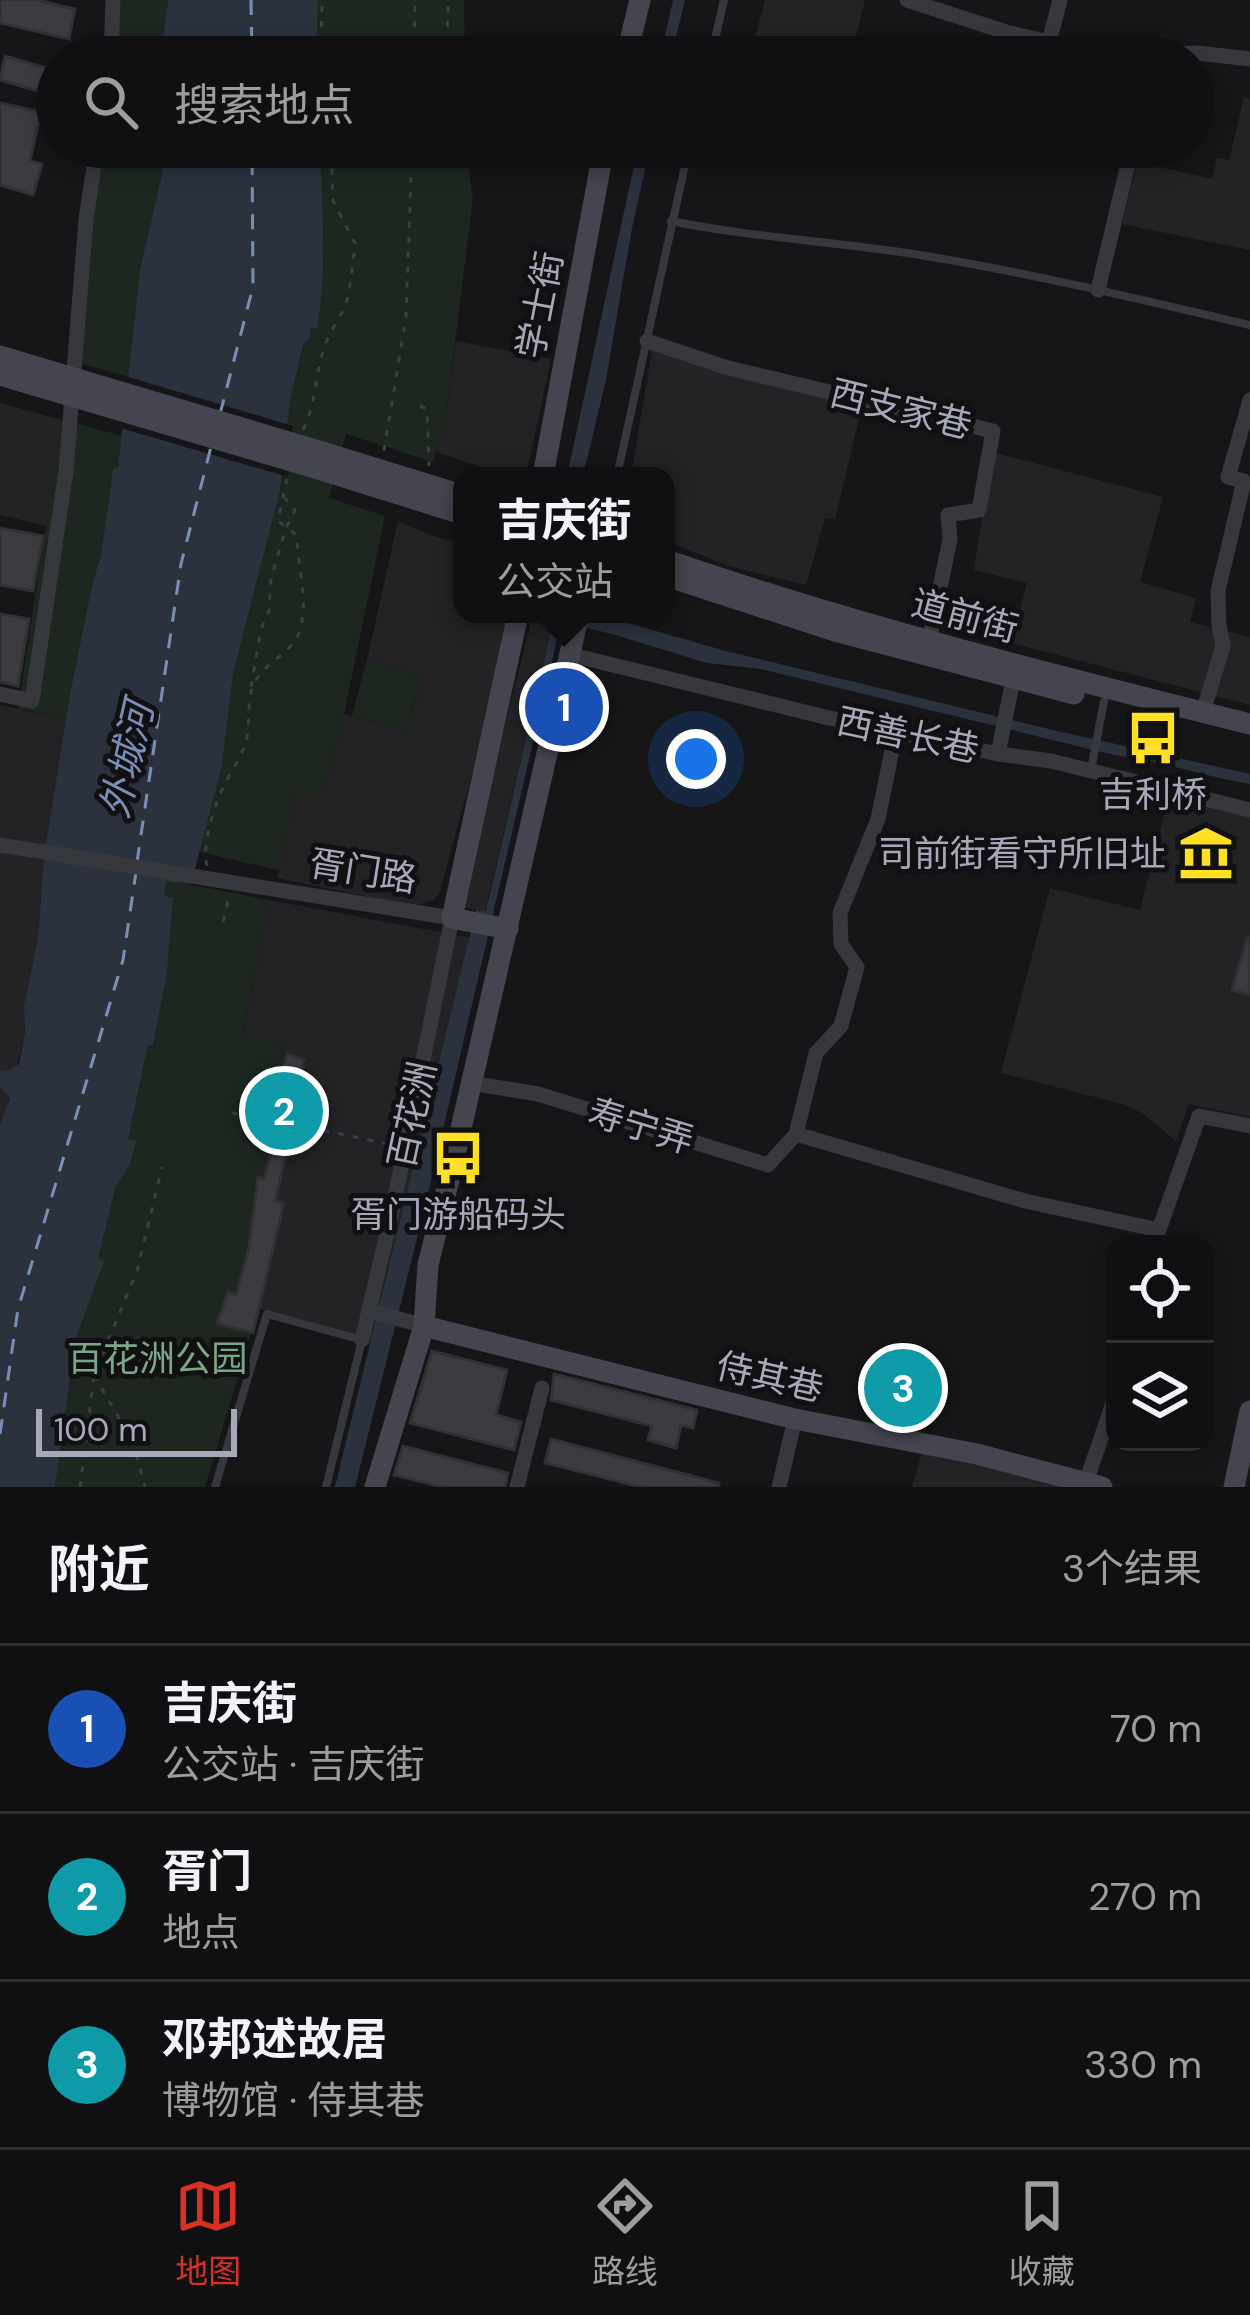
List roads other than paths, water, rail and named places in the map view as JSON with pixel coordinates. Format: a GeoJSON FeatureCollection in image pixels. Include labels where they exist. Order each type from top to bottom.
{"type":"FeatureCollection","features":[{"type":"Feature","properties":{"kind":"street"},"geometry":{"type":"LineString","coordinates":[[112,36],[113,0]]}},
{"type":"Feature","properties":{"kind":"street"},"geometry":{"type":"LineString","coordinates":[[631,36],[640,0]]}},
{"type":"Feature","properties":{"kind":"street"},"geometry":{"type":"LineString","coordinates":[[907,0],[1023,36]]}},
{"type":"Feature","properties":{"kind":"street"},"geometry":{"type":"LineString","coordinates":[[1051,36],[1060,0]]}},
{"type":"Feature","properties":{"kind":"street"},"geometry":{"type":"LineString","coordinates":[[1214,55],[1250,58]]}},
{"type":"Feature","properties":{"kind":"street"},"geometry":{"type":"LineString","coordinates":[[0,694],[32,701],[66,471],[94,168]]}},
{"type":"Feature","properties":{"kind":"street","name":"学士街"},"geometry":{"type":"LineString","coordinates":[[545,467],[600,168]]}},
{"type":"Feature","properties":{"kind":"street"},"geometry":{"type":"LineString","coordinates":[[1098,290],[1127,168]]}},
{"type":"Feature","properties":{"kind":"street","name":"西支家巷"},"geometry":{"type":"LineString","coordinates":[[647,341],[728,368],[993,431],[979,510],[948,515],[950,539],[929,641]]}},
{"type":"Feature","properties":{"kind":"street"},"geometry":{"type":"LineString","coordinates":[[0,356],[317,460],[453,511]]}},
{"type":"Feature","properties":{"kind":"street"},"geometry":{"type":"LineString","coordinates":[[0,375],[317,460],[382,470],[453,492]]}},
{"type":"Feature","properties":{"kind":"street"},"geometry":{"type":"LineString","coordinates":[[1203,712],[1223,646],[1218,591],[1244,481],[1228,477],[1250,400]]}},
{"type":"Feature","properties":{"kind":"street","name":"道前街"},"geometry":{"type":"LineString","coordinates":[[675,563],[929,641],[1250,724]]}},
{"type":"Feature","properties":{"kind":"street","name":"道前街"},"geometry":{"type":"LineString","coordinates":[[675,579],[817,626],[1250,739]]}},
{"type":"Feature","properties":{"kind":"street"},"geometry":{"type":"LineString","coordinates":[[460,920],[516,623]]}},
{"type":"Feature","properties":{"kind":"street"},"geometry":{"type":"LineString","coordinates":[[375,1487],[577,623]]}},
{"type":"Feature","properties":{"kind":"street","name":"西善长巷"},"geometry":{"type":"LineString","coordinates":[[568,654],[825,717],[1051,761],[1250,810]]}},
{"type":"Feature","properties":{"kind":"street"},"geometry":{"type":"LineString","coordinates":[[998,754],[1013,680]]}},
{"type":"Feature","properties":{"kind":"street"},"geometry":{"type":"LineString","coordinates":[[896,731],[878,819],[840,913],[841,944],[857,968],[841,1026],[816,1053],[796,1134],[1150,1235]]}},
{"type":"Feature","properties":{"kind":"street","name":"胥门路"},"geometry":{"type":"LineString","coordinates":[[0,845],[504,928]]}},
{"type":"Feature","properties":{"kind":"street","name":"百花洲"},"geometry":{"type":"LineString","coordinates":[[362,1340],[460,920]]}},
{"type":"Feature","properties":{"kind":"street","name":"寿宁弄"},"geometry":{"type":"LineString","coordinates":[[470,1083],[538,1094],[768,1166],[796,1134]]}},
{"type":"Feature","properties":{"kind":"street"},"geometry":{"type":"LineString","coordinates":[[1158,1235],[1198,1116],[1250,1126]]}},
{"type":"Feature","properties":{"kind":"street"},"geometry":{"type":"LineString","coordinates":[[372,1312],[416,1324]]}},
{"type":"Feature","properties":{"kind":"street","name":"侍其巷"},"geometry":{"type":"LineString","coordinates":[[416,1324],[795,1419],[977,1454],[1094,1485]]}},
{"type":"Feature","properties":{"kind":"street"},"geometry":{"type":"LineString","coordinates":[[517,1487],[542,1388]]}},
{"type":"Feature","properties":{"kind":"street"},"geometry":{"type":"LineString","coordinates":[[1234,1487],[1250,1411]]}},
{"type":"Feature","properties":{"kind":"street"},"geometry":{"type":"LineString","coordinates":[[779,1487],[795,1419]]}},
{"type":"Feature","properties":{"kind":"street"},"geometry":{"type":"LineString","coordinates":[[1094,1485],[1106,1434]]}},
{"type":"Feature","properties":{"kind":"lane"},"geometry":{"type":"LineString","coordinates":[[716,36],[724,0]]}},
{"type":"Feature","properties":{"kind":"lane"},"geometry":{"type":"LineString","coordinates":[[619,467],[684,168]]}},
{"type":"Feature","properties":{"kind":"lane"},"geometry":{"type":"LineString","coordinates":[[671,221],[931,257],[1250,325]]}},
{"type":"Feature","properties":{"kind":"lane"},"geometry":{"type":"LineString","coordinates":[[1090,771],[1104,701]]}},
{"type":"Feature","properties":{"kind":"lane"},"geometry":{"type":"LineString","coordinates":[[215,1487],[267,1313],[362,1340],[326,1487]]}},
{"type":"Feature","properties":{"kind":"water"},"geometry":{"type":"Polygon","coordinates":[[[168,0],[318,0],[317,36],[164,36],[168,0]]]}},
{"type":"Feature","properties":{"kind":"water"},"geometry":{"type":"Polygon","coordinates":[[[673,0],[685,0],[676,36],[665,36],[673,0]]]}},
{"type":"Feature","properties":{"kind":"water","name":"外城河"},"geometry":{"type":"Polygon","coordinates":[[[163,168],[321,168],[322,283],[317,328],[311,328],[303,345],[290,402],[280,491],[233,674],[222,766],[191,884],[166,881],[164,896],[173,898],[167,974],[128,1139],[136,1141],[130,1164],[115,1189],[98,1258],[104,1261],[76,1338],[55,1487],[0,1487],[0,1124],[10,1098],[0,1087],[0,1070],[19,1064],[25,1032],[24,1005],[38,938],[44,855],[71,690],[101,556],[113,469],[118,467],[140,270],[163,168]]]}},
{"type":"Feature","properties":{"kind":"water"},"geometry":{"type":"Polygon","coordinates":[[[633,168],[645,168],[585,467],[569,467],[633,168]]]}},
{"type":"Feature","properties":{"kind":"water"},"geometry":{"type":"Polygon","coordinates":[[[551,623],[561,623],[355,1487],[335,1487],[476,910],[486,911],[551,623]]]}},
{"type":"Feature","properties":{"kind":"water"},"geometry":{"type":"Polygon","coordinates":[[[565,623],[628,623],[722,650],[1250,774],[1250,784],[761,669],[707,663],[565,623]]]}},
{"type":"Feature","properties":{"kind":"place","name":"吉庆街"},"geometry":{"type":"Point","coordinates":[564,707]}},
{"type":"Feature","properties":{"kind":"place","name":"吉利桥"},"geometry":{"type":"Point","coordinates":[1153,738]}},
{"type":"Feature","properties":{"kind":"place","name":"司前街看守所旧址"},"geometry":{"type":"Point","coordinates":[1206,853]}},
{"type":"Feature","properties":{"kind":"place","name":"胥门"},"geometry":{"type":"Point","coordinates":[284,1111]}},
{"type":"Feature","properties":{"kind":"place","name":"胥门游船码头"},"geometry":{"type":"Point","coordinates":[458,1158]}},
{"type":"Feature","properties":{"kind":"place","name":"邓邦述故居"},"geometry":{"type":"Point","coordinates":[903,1388]}},
{"type":"Feature","properties":{"kind":"park label","name":"百花洲公园"},"geometry":{"type":"Point","coordinates":[157,1358]}}]}
